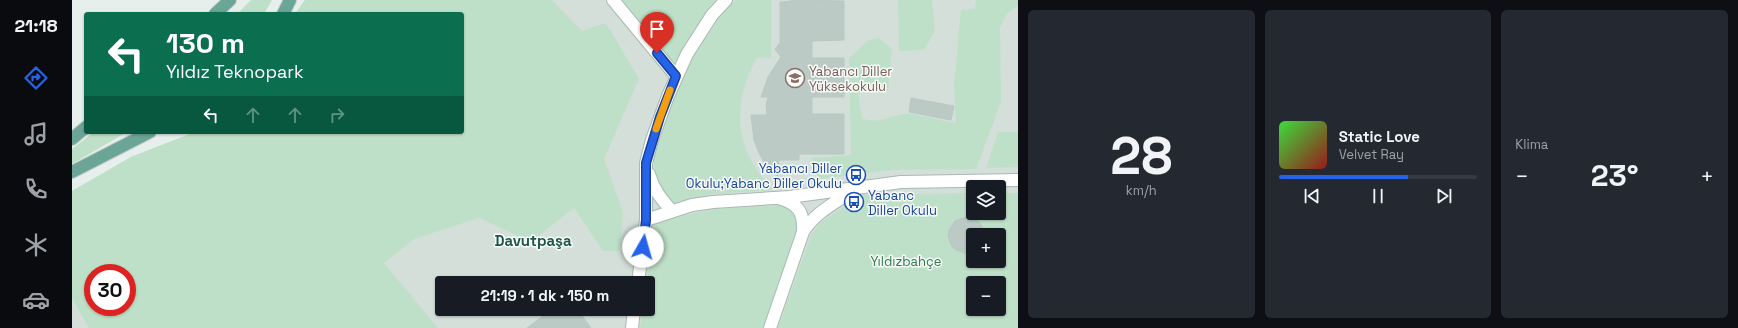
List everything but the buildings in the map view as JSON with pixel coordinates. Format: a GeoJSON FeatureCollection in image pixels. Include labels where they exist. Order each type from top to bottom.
{"type":"FeatureCollection","features":[{"type":"Feature","properties":{"kind":"main road"},"geometry":{"type":"LineString","coordinates":[[217,12],[230,0]]}},
{"type":"Feature","properties":{"kind":"main road"},"geometry":{"type":"LineString","coordinates":[[284,12],[290,0]]}},
{"type":"Feature","properties":{"kind":"main road"},"geometry":{"type":"LineString","coordinates":[[72,139],[84,129]]}},
{"type":"Feature","properties":{"kind":"main road"},"geometry":{"type":"LineString","coordinates":[[72,172],[146,134]]}},
{"type":"Feature","properties":{"kind":"street"},"geometry":{"type":"LineString","coordinates":[[613,0],[676,76]]}},
{"type":"Feature","properties":{"kind":"street"},"geometry":{"type":"LineString","coordinates":[[639,276],[646,220],[646,163],[660,117],[676,76],[699,34],[726,0]]}},
{"type":"Feature","properties":{"kind":"street"},"geometry":{"type":"LineString","coordinates":[[646,163],[654,189],[662,201],[672,211]]}},
{"type":"Feature","properties":{"kind":"street"},"geometry":{"type":"LineString","coordinates":[[646,220],[672,211],[712,202],[778,198],[901,182],[1018,180]]}},
{"type":"Feature","properties":{"kind":"street"},"geometry":{"type":"LineString","coordinates":[[770,328],[803,232],[808,223],[858,187]]}},
{"type":"Feature","properties":{"kind":"street"},"geometry":{"type":"LineString","coordinates":[[778,198],[791,202],[799,209],[804,220],[803,232]]}},
{"type":"Feature","properties":{"kind":"street"},"geometry":{"type":"LineString","coordinates":[[632,328],[633,316]]}},
{"type":"Feature","properties":{"kind":"shaded area"},"geometry":{"type":"Polygon","coordinates":[[[305,0],[1018,0],[1018,328],[72,328],[72,191],[131,157],[190,134],[464,134],[464,12],[296,12],[305,0]]]}},
{"type":"Feature","properties":{"kind":"green space"},"geometry":{"type":"Polygon","coordinates":[[[251,0],[272,0],[265,12],[239,12],[251,0]]]}},
{"type":"Feature","properties":{"kind":"green space"},"geometry":{"type":"Polygon","coordinates":[[[305,0],[552,0],[582,31],[605,23],[639,79],[604,159],[623,212],[620,251],[603,251],[574,208],[531,242],[479,218],[414,239],[384,263],[438,328],[89,328],[72,298],[72,191],[131,157],[190,134],[464,134],[464,12],[296,12],[305,0]]]}},
{"type":"Feature","properties":{"kind":"green space"},"geometry":{"type":"Polygon","coordinates":[[[617,0],[715,0],[674,64],[669,63],[617,0]]]}},
{"type":"Feature","properties":{"kind":"green space"},"geometry":{"type":"Polygon","coordinates":[[[736,0],[771,0],[771,58],[757,58],[745,85],[740,112],[743,140],[748,154],[759,173],[775,190],[712,194],[674,203],[663,190],[655,173],[654,162],[657,148],[675,98],[691,61],[711,28],[736,0]]]}},
{"type":"Feature","properties":{"kind":"green space"},"geometry":{"type":"Polygon","coordinates":[[[898,0],[932,0],[935,31],[924,50],[899,51],[898,0]]]}},
{"type":"Feature","properties":{"kind":"green space"},"geometry":{"type":"Polygon","coordinates":[[[976,0],[1018,0],[1018,6],[1007,13],[1000,27],[1001,102],[976,169],[892,170],[819,179],[811,158],[851,155],[849,58],[869,40],[879,38],[892,49],[888,91],[858,93],[862,118],[873,121],[908,114],[956,123],[954,84],[961,10],[975,9],[976,0]]]}},
{"type":"Feature","properties":{"kind":"green space"},"geometry":{"type":"Polygon","coordinates":[[[998,132],[1018,132],[1018,167],[986,168],[998,132]]]}},
{"type":"Feature","properties":{"kind":"green space"},"geometry":{"type":"Polygon","coordinates":[[[91,134],[124,134],[72,164],[72,149],[91,134]]]}},
{"type":"Feature","properties":{"kind":"green space","name":"Yıldızbahçe"},"geometry":{"type":"Polygon","coordinates":[[[966,193],[966,220],[1006,220],[1006,193],[1018,193],[1018,328],[778,328],[811,235],[821,222],[861,195],[966,193]]]}},
{"type":"Feature","properties":{"kind":"green space"},"geometry":{"type":"Polygon","coordinates":[[[779,205],[787,208],[795,216],[798,229],[763,328],[640,328],[642,316],[655,316],[655,276],[648,276],[656,222],[713,209],[779,205]]]}},
{"type":"Feature","properties":{"kind":"slow traffic"},"geometry":{"type":"LineString","coordinates":[[656,129],[670,90]]}},
{"type":"Feature","properties":{"kind":"place","name":"Yabancı Diller Yüksekokulu"},"geometry":{"type":"Point","coordinates":[795,78]}},
{"type":"Feature","properties":{"kind":"place","name":"Yabancı Diller Okulu;Yabanc Diller Okulu"},"geometry":{"type":"Point","coordinates":[856,175]}},
{"type":"Feature","properties":{"kind":"place","name":"Yabanc Diller Okulu"},"geometry":{"type":"Point","coordinates":[854,202]}},
{"type":"Feature","properties":{"kind":"district","name":"Davutpaşa"},"geometry":{"type":"Point","coordinates":[533,240]}},
{"type":"Feature","properties":{"kind":"route"},"geometry":{"type":"LineString","coordinates":[[643,247],[646,220],[646,163],[652,140],[676,76],[657,53]]}}]}
